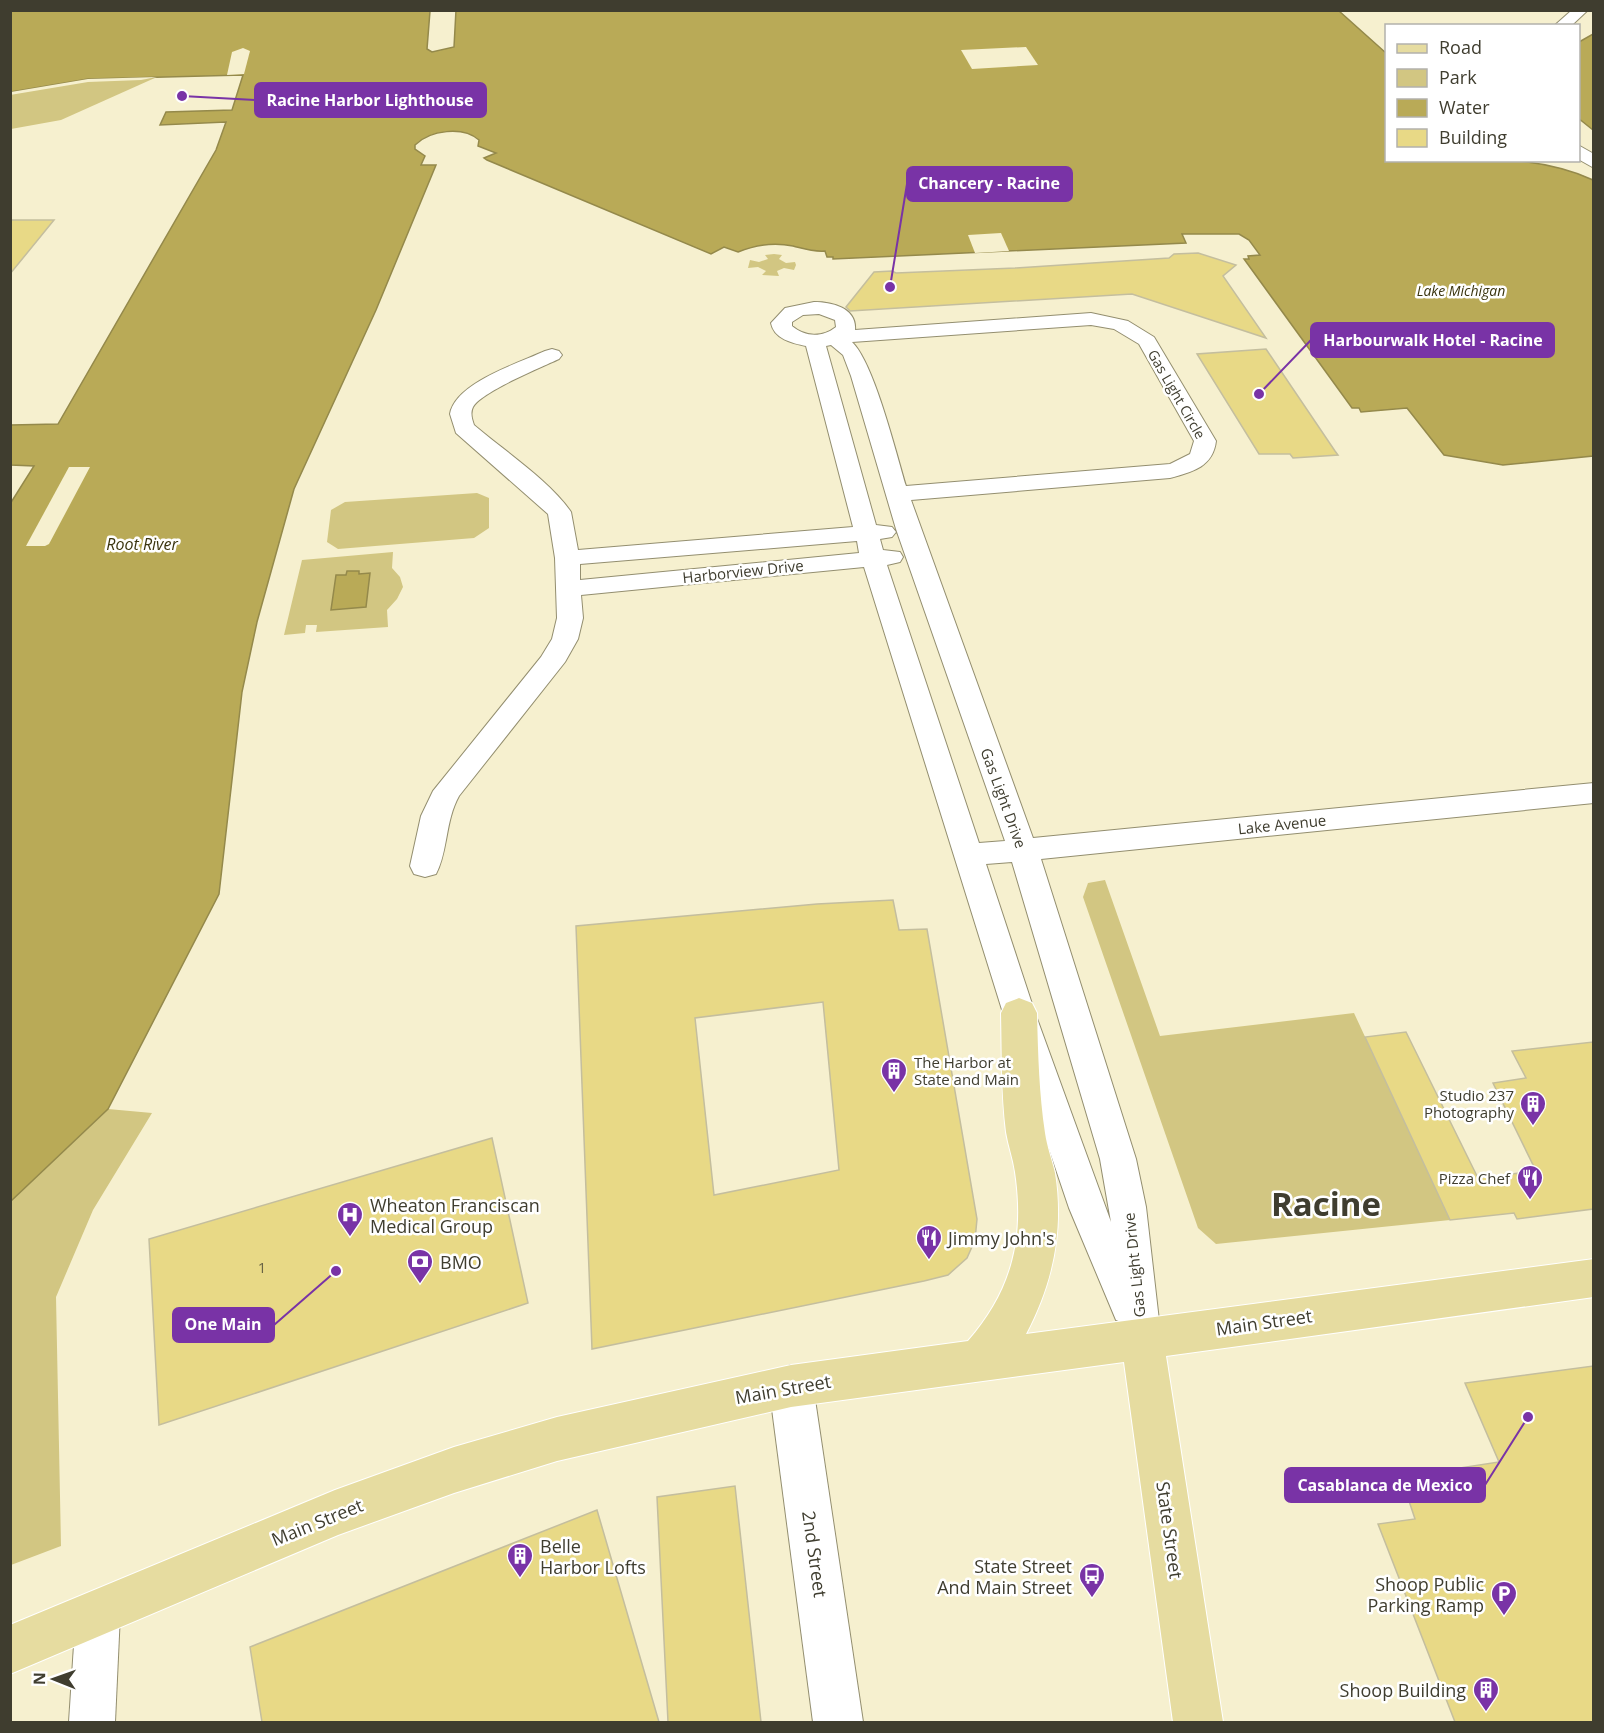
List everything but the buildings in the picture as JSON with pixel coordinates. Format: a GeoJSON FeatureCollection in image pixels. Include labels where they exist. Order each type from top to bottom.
{"type":"FeatureCollection","features":[{"type":"Feature","properties":{"kind":"main road"},"geometry":{"type":"LineString","coordinates":[[980,1360],[1002,1334],[1016,1310],[1035,1254],[1038,1218],[1036,1174],[1025,1131],[1020,1078],[1019,1013]]}},
{"type":"Feature","properties":{"kind":"main road","name":"Main Street"},"geometry":{"type":"LineString","coordinates":[[10,1650],[335,1513],[454,1470],[568,1436],[665,1413],[791,1386],[1593,1278]]}},
{"type":"Feature","properties":{"kind":"main road","name":"State Street"},"geometry":{"type":"LineString","coordinates":[[1142,1338],[1198,1722]]}},
{"type":"Feature","properties":{"kind":"street"},"geometry":{"type":"LineString","coordinates":[[1564,24],[1581,10]]}},
{"type":"Feature","properties":{"kind":"street"},"geometry":{"type":"LineString","coordinates":[[1580,152],[1593,163]]}},
{"type":"Feature","properties":{"kind":"street","name":"Gas Light Circle"},"geometry":{"type":"LineString","coordinates":[[825,339],[1091,319],[1117,323],[1139,333],[1147,341],[1205,441],[1205,449],[1199,459],[1187,467],[1170,471],[897,494]]}},
{"type":"Feature","properties":{"kind":"street","name":"Gas Light Drive"},"geometry":{"type":"LineString","coordinates":[[825,339],[852,353],[908,529],[1023,850],[1118,1159],[1128,1207],[1142,1338]]}},
{"type":"Feature","properties":{"kind":"street","name":"Gas Light Drive"},"geometry":{"type":"LineString","coordinates":[[825,339],[870,546],[1019,1013],[1087,1208],[1142,1338]]}},
{"type":"Feature","properties":{"kind":"street"},"geometry":{"type":"LineString","coordinates":[[425,866],[437,807],[552,662],[565,639],[570,618],[569,589],[567,558],[559,512],[545,497],[465,428],[460,418],[463,405],[475,393],[552,355]]}},
{"type":"Feature","properties":{"kind":"street","name":"Harborview Drive"},"geometry":{"type":"LineString","coordinates":[[569,589],[870,546],[908,529]]}},
{"type":"Feature","properties":{"kind":"street","name":"Harborview Drive"},"geometry":{"type":"LineString","coordinates":[[567,558],[870,546],[917,555]]}},
{"type":"Feature","properties":{"kind":"street"},"geometry":{"type":"LineString","coordinates":[[1585,793],[1593,819]]}},
{"type":"Feature","properties":{"kind":"street","name":"Lake Avenue"},"geometry":{"type":"LineString","coordinates":[[970,855],[1585,793]]}},
{"type":"Feature","properties":{"kind":"street","name":"2nd Street"},"geometry":{"type":"LineString","coordinates":[[791,1386],[838,1722]]}},
{"type":"Feature","properties":{"kind":"street"},"geometry":{"type":"LineString","coordinates":[[92,1722],[98,1614]]}},
{"type":"Feature","properties":{"kind":"green space"},"geometry":{"type":"Polygon","coordinates":[[[157,77],[61,120],[11,129],[11,92],[88,79],[157,77]]]}},
{"type":"Feature","properties":{"kind":"green space"},"geometry":{"type":"Polygon","coordinates":[[[765,255],[782,255],[779,259],[786,263],[795,262],[794,270],[784,268],[777,271],[779,276],[762,275],[766,271],[758,267],[748,268],[750,260],[759,262],[768,259],[765,255]]]}},
{"type":"Feature","properties":{"kind":"green space"},"geometry":{"type":"Polygon","coordinates":[[[477,493],[489,498],[489,528],[474,538],[338,549],[327,542],[331,510],[345,502],[477,493]]]}},
{"type":"Feature","properties":{"kind":"green space"},"geometry":{"type":"Polygon","coordinates":[[[393,552],[392,568],[400,577],[403,587],[397,599],[387,610],[388,627],[316,632],[317,625],[306,625],[305,633],[284,635],[302,560],[393,552]]]}},
{"type":"Feature","properties":{"kind":"green space"},"geometry":{"type":"Polygon","coordinates":[[[1105,880],[1160,1036],[1354,1013],[1450,1220],[1216,1244],[1198,1228],[1083,897],[1088,883],[1105,880]]]}},
{"type":"Feature","properties":{"kind":"green space"},"geometry":{"type":"Polygon","coordinates":[[[108,1109],[152,1113],[93,1210],[56,1297],[61,1546],[11,1565],[11,1201],[108,1109]]]}},
{"type":"Feature","properties":{"kind":"water","name":"Lake Michigan"},"geometry":{"type":"Polygon","coordinates":[[[456,10],[1339,11],[1385,52],[1385,162],[1524,162],[1569,171],[1593,180],[1593,456],[1503,465],[1444,455],[1407,408],[1361,412],[1359,408],[1352,408],[1244,259],[1249,259],[1248,256],[1260,255],[1249,240],[1239,234],[1182,234],[1186,243],[833,259],[833,257],[827,257],[825,251],[813,251],[779,244],[758,246],[738,252],[724,247],[711,254],[487,160],[484,158],[496,153],[478,146],[479,140],[472,136],[456,131],[429,136],[415,145],[415,149],[425,156],[421,165],[436,165],[376,310],[294,489],[257,622],[242,692],[219,894],[108,1109],[11,1201],[10,504],[34,466],[11,465],[11,425],[58,424],[216,150],[226,122],[160,125],[166,112],[232,110],[243,75],[88,79],[11,92],[11,11],[430,11],[427,49],[432,52],[454,47],[456,10]]]}},
{"type":"Feature","properties":{"kind":"water"},"geometry":{"type":"Polygon","coordinates":[[[1593,34],[1593,130],[1580,120],[1580,41],[1593,34]]]}},
{"type":"Feature","properties":{"kind":"water"},"geometry":{"type":"Polygon","coordinates":[[[347,571],[359,571],[359,574],[370,573],[366,607],[331,610],[336,575],[346,575],[347,571]]]}},
{"type":"Feature","properties":{"kind":"pier"},"geometry":{"type":"Polygon","coordinates":[[[1026,47],[1038,65],[972,69],[961,50],[1026,47]]]}},
{"type":"Feature","properties":{"kind":"pier"},"geometry":{"type":"Polygon","coordinates":[[[243,48],[250,51],[244,74],[227,75],[232,52],[243,48]]]}},
{"type":"Feature","properties":{"kind":"pier"},"geometry":{"type":"Polygon","coordinates":[[[157,77],[141,80],[88,82],[10,95],[11,92],[88,79],[157,77]]]}},
{"type":"Feature","properties":{"kind":"pier"},"geometry":{"type":"Polygon","coordinates":[[[1001,233],[1009,251],[975,253],[968,235],[1001,233]]]}},
{"type":"Feature","properties":{"kind":"pier"},"geometry":{"type":"Polygon","coordinates":[[[69,467],[90,467],[49,544],[26,546],[69,467]]]}},
{"type":"Feature","properties":{"kind":"place","name":"Racine Harbor Lighthouse"},"geometry":{"type":"Point","coordinates":[182,96]}},
{"type":"Feature","properties":{"kind":"place","name":"Chancery - Racine"},"geometry":{"type":"Point","coordinates":[890,287]}},
{"type":"Feature","properties":{"kind":"place","name":"Harbourwalk Hotel - Racine"},"geometry":{"type":"Point","coordinates":[1259,394]}},
{"type":"Feature","properties":{"kind":"place","name":"The Harbor at State and Main"},"geometry":{"type":"Point","coordinates":[894,1094]}},
{"type":"Feature","properties":{"kind":"place","name":"Studio 237 Photography"},"geometry":{"type":"Point","coordinates":[1533,1127]}},
{"type":"Feature","properties":{"kind":"place","name":"Pizza Chef"},"geometry":{"type":"Point","coordinates":[1530,1201]}},
{"type":"Feature","properties":{"kind":"place","name":"Wheaton Franciscan Medical Group"},"geometry":{"type":"Point","coordinates":[350,1238]}},
{"type":"Feature","properties":{"kind":"place","name":"Jimmy John's"},"geometry":{"type":"Point","coordinates":[929,1261]}},
{"type":"Feature","properties":{"kind":"place","name":"One Main"},"geometry":{"type":"Point","coordinates":[336,1271]}},
{"type":"Feature","properties":{"kind":"place","name":"BMO"},"geometry":{"type":"Point","coordinates":[420,1285]}},
{"type":"Feature","properties":{"kind":"place","name":"Casablanca de Mexico"},"geometry":{"type":"Point","coordinates":[1528,1417]}},
{"type":"Feature","properties":{"kind":"place","name":"Belle Harbor Lofts"},"geometry":{"type":"Point","coordinates":[520,1579]}},
{"type":"Feature","properties":{"kind":"place","name":"State Street And Main Street"},"geometry":{"type":"Point","coordinates":[1092,1599]}},
{"type":"Feature","properties":{"kind":"place","name":"Shoop Public Parking Ramp"},"geometry":{"type":"Point","coordinates":[1504,1617]}},
{"type":"Feature","properties":{"kind":"place","name":"Shoop Building"},"geometry":{"type":"Point","coordinates":[1486,1713]}},
{"type":"Feature","properties":{"kind":"district","name":"Racine"},"geometry":{"type":"Point","coordinates":[1326,1203]}},
{"type":"Feature","properties":{"kind":"water label","name":"Root River"},"geometry":{"type":"Point","coordinates":[142,544]}}]}
